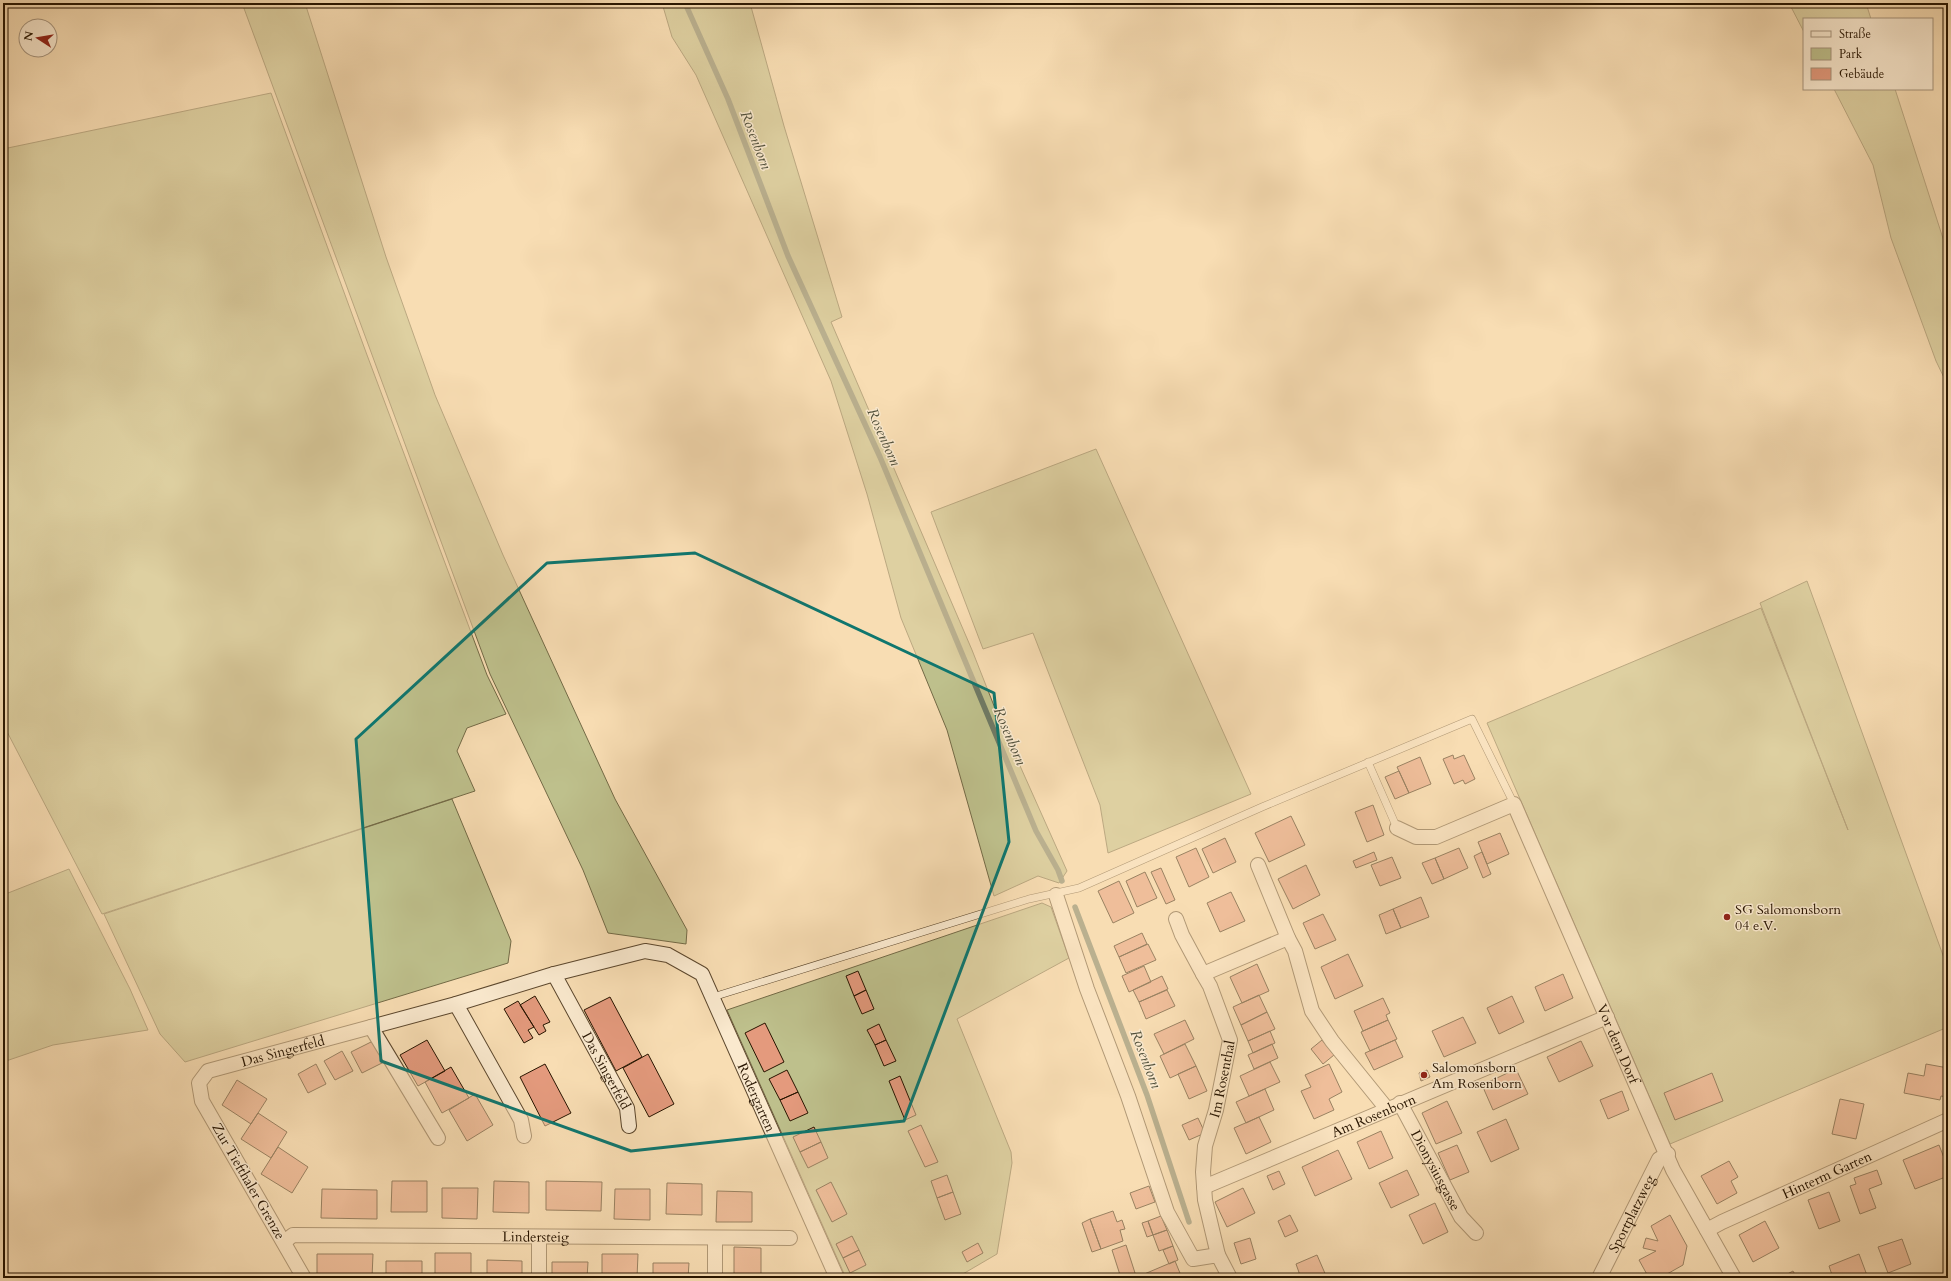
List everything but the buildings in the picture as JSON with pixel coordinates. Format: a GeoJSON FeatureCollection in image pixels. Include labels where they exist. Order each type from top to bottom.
{"type":"FeatureCollection","features":[{"type":"Feature","properties":{"kind":"street"},"geometry":{"type":"LineString","coordinates":[[1397,828],[1416,837],[1436,837],[1514,804]]}},
{"type":"Feature","properties":{"kind":"street","name":"Vor dem Dorf"},"geometry":{"type":"LineString","coordinates":[[1514,804],[1668,1154],[1673,1170],[1734,1278]]}},
{"type":"Feature","properties":{"kind":"street"},"geometry":{"type":"LineString","coordinates":[[1258,866],[1288,938],[1295,951],[1312,1010],[1332,1041],[1387,1109]]}},
{"type":"Feature","properties":{"kind":"street"},"geometry":{"type":"LineString","coordinates":[[1056,895],[1086,990],[1128,1096],[1167,1212],[1193,1259],[1218,1255]]}},
{"type":"Feature","properties":{"kind":"street","name":"Im Rosenthal"},"geometry":{"type":"LineString","coordinates":[[1176,919],[1182,935],[1210,986],[1230,1040],[1216,1110],[1205,1146],[1204,1187]]}},
{"type":"Feature","properties":{"kind":"street"},"geometry":{"type":"LineString","coordinates":[[1203,974],[1288,938]]}},
{"type":"Feature","properties":{"kind":"street","name":"Rodergarten"},"geometry":{"type":"LineString","coordinates":[[645,951],[668,955],[702,974],[837,1278]]}},
{"type":"Feature","properties":{"kind":"street","name":"Das Singerfeld"},"geometry":{"type":"LineString","coordinates":[[199,1083],[208,1071],[456,1004],[554,974],[645,951]]}},
{"type":"Feature","properties":{"kind":"street","name":"Das Singerfeld"},"geometry":{"type":"LineString","coordinates":[[554,974],[627,1108],[629,1126]]}},
{"type":"Feature","properties":{"kind":"street"},"geometry":{"type":"LineString","coordinates":[[456,1004],[521,1120],[524,1136]]}},
{"type":"Feature","properties":{"kind":"street","name":"Am Rosenborn"},"geometry":{"type":"LineString","coordinates":[[1204,1187],[1400,1103],[1607,1017]]}},
{"type":"Feature","properties":{"kind":"street"},"geometry":{"type":"LineString","coordinates":[[372,1027],[438,1138]]}},
{"type":"Feature","properties":{"kind":"street","name":"Zur Tiefthaler Grenze"},"geometry":{"type":"LineString","coordinates":[[199,1083],[202,1101],[304,1278]]}},
{"type":"Feature","properties":{"kind":"street","name":"Dionysiusgasse"},"geometry":{"type":"LineString","coordinates":[[1400,1103],[1461,1217],[1476,1233]]}},
{"type":"Feature","properties":{"kind":"street","name":"Hinterm Garten"},"geometry":{"type":"LineString","coordinates":[[1707,1230],[1948,1120]]}},
{"type":"Feature","properties":{"kind":"street","name":"Sportplatzweg"},"geometry":{"type":"LineString","coordinates":[[1599,1278],[1659,1159],[1668,1154]]}},
{"type":"Feature","properties":{"kind":"street"},"geometry":{"type":"LineString","coordinates":[[1204,1187],[1205,1200],[1218,1255],[1230,1278]]}},
{"type":"Feature","properties":{"kind":"street","name":"Lindersteig"},"geometry":{"type":"LineString","coordinates":[[284,1242],[294,1234],[716,1239],[790,1238]]}},
{"type":"Feature","properties":{"kind":"street"},"geometry":{"type":"LineString","coordinates":[[538,1278],[539,1237]]}},
{"type":"Feature","properties":{"kind":"street"},"geometry":{"type":"LineString","coordinates":[[715,1278],[716,1239]]}},
{"type":"Feature","properties":{"kind":"lane","name":"Vor dem Dorf"},"geometry":{"type":"LineString","coordinates":[[1368,762],[1472,719],[1514,804]]}},
{"type":"Feature","properties":{"kind":"lane"},"geometry":{"type":"LineString","coordinates":[[713,997],[1029,899],[1056,895],[1079,888],[1368,762],[1397,828]]}},
{"type":"Feature","properties":{"kind":"highlighted area"},"geometry":{"type":"Polygon","coordinates":[[[695,553],[994,693],[1009,842],[904,1121],[631,1151],[381,1061],[356,739],[547,563],[695,553]]]}},
{"type":"Feature","properties":{"kind":"green space"},"geometry":{"type":"Polygon","coordinates":[[[242,3],[305,3],[386,257],[435,395],[503,555],[615,799],[687,930],[686,944],[608,933],[583,870],[490,674],[242,3]]]}},
{"type":"Feature","properties":{"kind":"green space"},"geometry":{"type":"Polygon","coordinates":[[[662,3],[750,3],[784,126],[842,317],[831,322],[972,650],[1000,721],[1067,871],[1059,883],[1038,876],[994,896],[947,730],[901,618],[867,494],[831,381],[696,75],[672,37],[662,3]]]}},
{"type":"Feature","properties":{"kind":"green space"},"geometry":{"type":"Polygon","coordinates":[[[1789,3],[1866,3],[1871,18],[1803,18],[1803,30],[1789,3]]]}},
{"type":"Feature","properties":{"kind":"green space"},"geometry":{"type":"Polygon","coordinates":[[[1835,90],[1895,90],[1948,254],[1948,386],[1936,361],[1891,238],[1873,165],[1835,90]]]}},
{"type":"Feature","properties":{"kind":"green space"},"geometry":{"type":"Polygon","coordinates":[[[271,93],[487,675],[506,714],[467,728],[457,751],[475,791],[102,914],[3,724],[3,149],[271,93]]]}},
{"type":"Feature","properties":{"kind":"green space"},"geometry":{"type":"Polygon","coordinates":[[[1096,449],[1251,794],[1108,853],[1100,805],[1033,633],[983,649],[931,512],[1096,449]]]}},
{"type":"Feature","properties":{"kind":"green space","name":"SG Salomonsborn 04 e.V."},"geometry":{"type":"Polygon","coordinates":[[[1807,581],[1948,969],[1948,1027],[1670,1144],[1487,723],[1761,608],[1848,830],[1760,603],[1807,581]]]}},
{"type":"Feature","properties":{"kind":"green space"},"geometry":{"type":"Polygon","coordinates":[[[452,799],[511,941],[508,963],[185,1062],[160,1034],[104,914],[452,799]]]}},
{"type":"Feature","properties":{"kind":"green space"},"geometry":{"type":"Polygon","coordinates":[[[69,869],[130,989],[148,1030],[53,1045],[3,1062],[3,895],[69,869]]]}},
{"type":"Feature","properties":{"kind":"green space"},"geometry":{"type":"Polygon","coordinates":[[[1042,903],[1051,907],[1069,958],[957,1019],[1011,1152],[1012,1163],[997,1254],[956,1278],[846,1278],[727,1010],[1042,903]]]}},
{"type":"Feature","properties":{"kind":"waterway","name":"Rosenborn"},"geometry":{"type":"LineString","coordinates":[[685,3],[728,99],[788,256],[880,457],[1036,831],[1058,870],[1062,881]]}},
{"type":"Feature","properties":{"kind":"waterway","name":"Rosenborn"},"geometry":{"type":"LineString","coordinates":[[1075,907],[1147,1095],[1189,1222]]}},
{"type":"Feature","properties":{"kind":"place","name":"SG Salomonsborn 04 e.V."},"geometry":{"type":"Point","coordinates":[1727,917]}},
{"type":"Feature","properties":{"kind":"place","name":"Salomonsborn Am Rosenborn"},"geometry":{"type":"Point","coordinates":[1424,1075]}}]}
